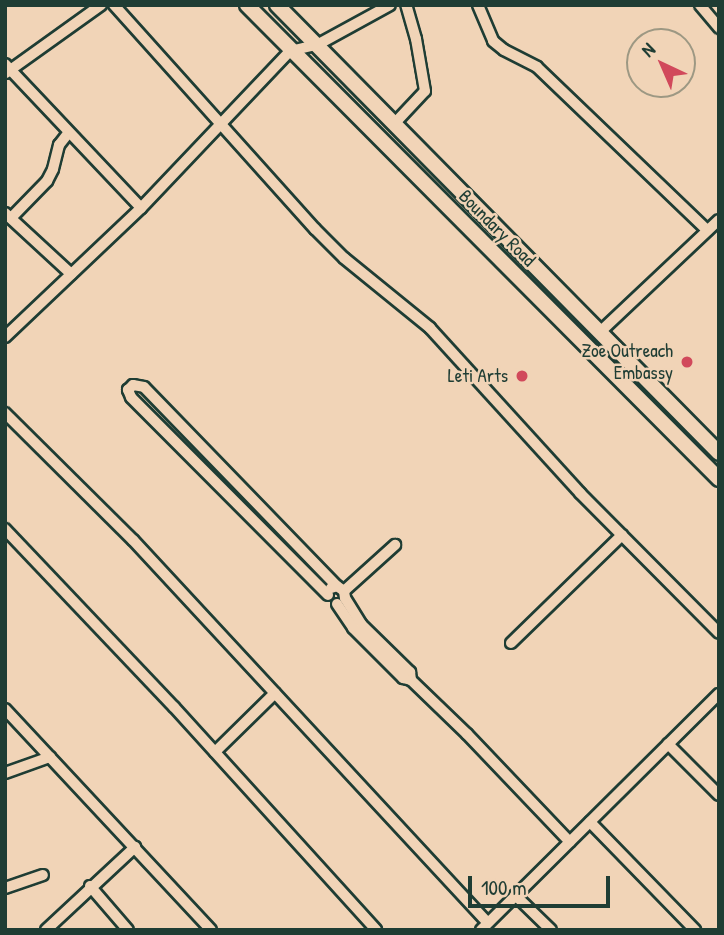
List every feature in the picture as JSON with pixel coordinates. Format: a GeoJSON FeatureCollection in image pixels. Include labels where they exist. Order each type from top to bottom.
{"type":"FeatureCollection","features":[{"type":"Feature","properties":{"kind":"main road","name":"Boundary Road"},"geometry":{"type":"LineString","coordinates":[[247,5],[719,479]]}},
{"type":"Feature","properties":{"kind":"main road","name":"Boundary Road"},"geometry":{"type":"LineString","coordinates":[[277,5],[719,453]]}},
{"type":"Feature","properties":{"kind":"street"},"geometry":{"type":"LineString","coordinates":[[101,5],[7,69],[141,208]]}},
{"type":"Feature","properties":{"kind":"street"},"geometry":{"type":"LineString","coordinates":[[114,5],[219,124],[344,258],[430,328],[525,435],[719,633]]}},
{"type":"Feature","properties":{"kind":"street"},"geometry":{"type":"LineString","coordinates":[[5,337],[141,208],[290,51],[317,45],[390,5]]}},
{"type":"Feature","properties":{"kind":"street"},"geometry":{"type":"LineString","coordinates":[[394,124],[425,91],[416,39],[406,5]]}},
{"type":"Feature","properties":{"kind":"street"},"geometry":{"type":"LineString","coordinates":[[478,5],[493,41],[537,67],[707,230]]}},
{"type":"Feature","properties":{"kind":"street"},"geometry":{"type":"LineString","coordinates":[[699,5],[719,28]]}},
{"type":"Feature","properties":{"kind":"street"},"geometry":{"type":"LineString","coordinates":[[69,132],[59,145],[47,181],[8,216],[71,274]]}},
{"type":"Feature","properties":{"kind":"street"},"geometry":{"type":"LineString","coordinates":[[600,332],[719,220]]}},
{"type":"Feature","properties":{"kind":"street"},"geometry":{"type":"LineString","coordinates":[[341,595],[332,587],[328,595],[131,397],[128,390],[132,385],[144,387],[341,595],[361,624],[410,671],[411,680],[570,842]]}},
{"type":"Feature","properties":{"kind":"street"},"geometry":{"type":"LineString","coordinates":[[5,413],[133,540],[275,692],[484,926],[719,694]]}},
{"type":"Feature","properties":{"kind":"street"},"geometry":{"type":"LineString","coordinates":[[5,529],[215,752],[376,930]]}},
{"type":"Feature","properties":{"kind":"street"},"geometry":{"type":"LineString","coordinates":[[511,643],[622,535]]}},
{"type":"Feature","properties":{"kind":"street"},"geometry":{"type":"LineString","coordinates":[[341,595],[395,545]]}},
{"type":"Feature","properties":{"kind":"street"},"geometry":{"type":"LineString","coordinates":[[215,752],[275,692]]}},
{"type":"Feature","properties":{"kind":"street"},"geometry":{"type":"LineString","coordinates":[[5,709],[211,930]]}},
{"type":"Feature","properties":{"kind":"street"},"geometry":{"type":"LineString","coordinates":[[668,744],[719,795]]}},
{"type":"Feature","properties":{"kind":"street"},"geometry":{"type":"LineString","coordinates":[[5,773],[50,757]]}},
{"type":"Feature","properties":{"kind":"street"},"geometry":{"type":"LineString","coordinates":[[590,822],[695,930]]}},
{"type":"Feature","properties":{"kind":"street"},"geometry":{"type":"LineString","coordinates":[[46,930],[90,886],[135,847]]}},
{"type":"Feature","properties":{"kind":"street"},"geometry":{"type":"LineString","coordinates":[[5,888],[43,875]]}},
{"type":"Feature","properties":{"kind":"street"},"geometry":{"type":"LineString","coordinates":[[90,886],[128,930]]}},
{"type":"Feature","properties":{"kind":"street"},"geometry":{"type":"LineString","coordinates":[[515,895],[551,930]]}},
{"type":"Feature","properties":{"kind":"place","name":"Zoe Outreach Embassy"},"geometry":{"type":"Point","coordinates":[687,362]}},
{"type":"Feature","properties":{"kind":"place","name":"Leti Arts"},"geometry":{"type":"Point","coordinates":[522,376]}}]}
